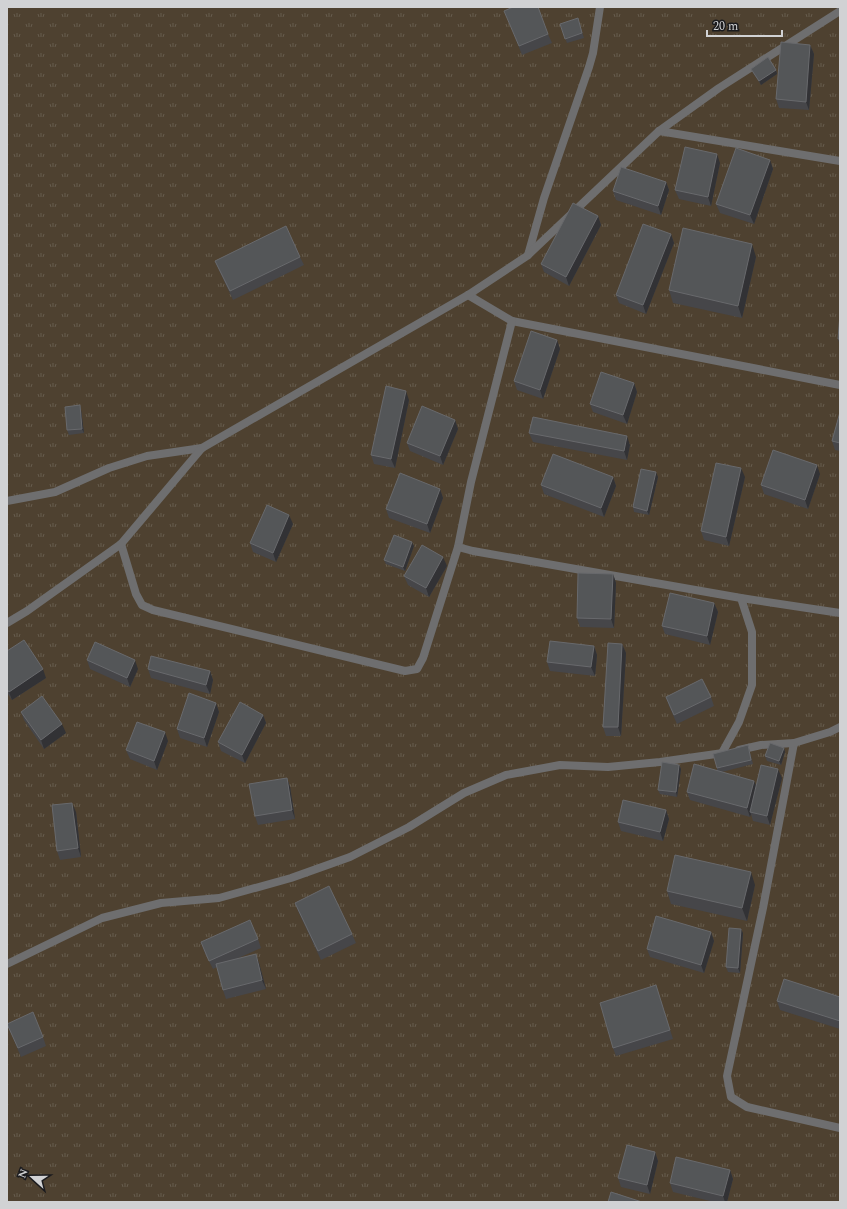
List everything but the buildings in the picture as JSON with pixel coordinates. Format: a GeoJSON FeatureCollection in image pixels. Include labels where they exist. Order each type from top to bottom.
{"type":"FeatureCollection","features":[{"type":"Feature","properties":{"kind":"street"},"geometry":{"type":"LineString","coordinates":[[527,256],[544,198],[589,67],[593,53],[600,7]]}},
{"type":"Feature","properties":{"kind":"street"},"geometry":{"type":"LineString","coordinates":[[7,622],[27,610],[121,544],[202,448],[468,295],[527,256],[659,131],[719,88],[840,11]]}},
{"type":"Feature","properties":{"kind":"street"},"geometry":{"type":"LineString","coordinates":[[659,131],[840,162]]}},
{"type":"Feature","properties":{"kind":"street"},"geometry":{"type":"LineString","coordinates":[[468,295],[512,321],[840,385]]}},
{"type":"Feature","properties":{"kind":"street"},"geometry":{"type":"LineString","coordinates":[[121,544],[136,594],[142,604],[153,610],[405,671],[417,669],[423,658],[458,547],[471,482],[512,321]]}},
{"type":"Feature","properties":{"kind":"street"},"geometry":{"type":"LineString","coordinates":[[7,501],[55,492],[109,468],[147,456],[202,448]]}},
{"type":"Feature","properties":{"kind":"street"},"geometry":{"type":"LineString","coordinates":[[458,547],[473,551],[741,598],[840,613]]}},
{"type":"Feature","properties":{"kind":"street"},"geometry":{"type":"LineString","coordinates":[[722,753],[739,722],[752,686],[752,632],[741,598]]}},
{"type":"Feature","properties":{"kind":"street"},"geometry":{"type":"LineString","coordinates":[[7,964],[102,918],[161,903],[219,898],[291,878],[350,857],[409,827],[464,793],[506,775],[560,765],[608,767],[660,762],[722,753],[761,745],[794,743],[830,732],[840,727]]}},
{"type":"Feature","properties":{"kind":"street"},"geometry":{"type":"LineString","coordinates":[[794,743],[764,908],[727,1076],[731,1097],[747,1107],[840,1128]]}},
{"type":"Feature","properties":{"kind":"green space"},"geometry":{"type":"Polygon","coordinates":[[[7,7],[840,7],[840,1202],[7,1202],[7,7]]]}}]}
